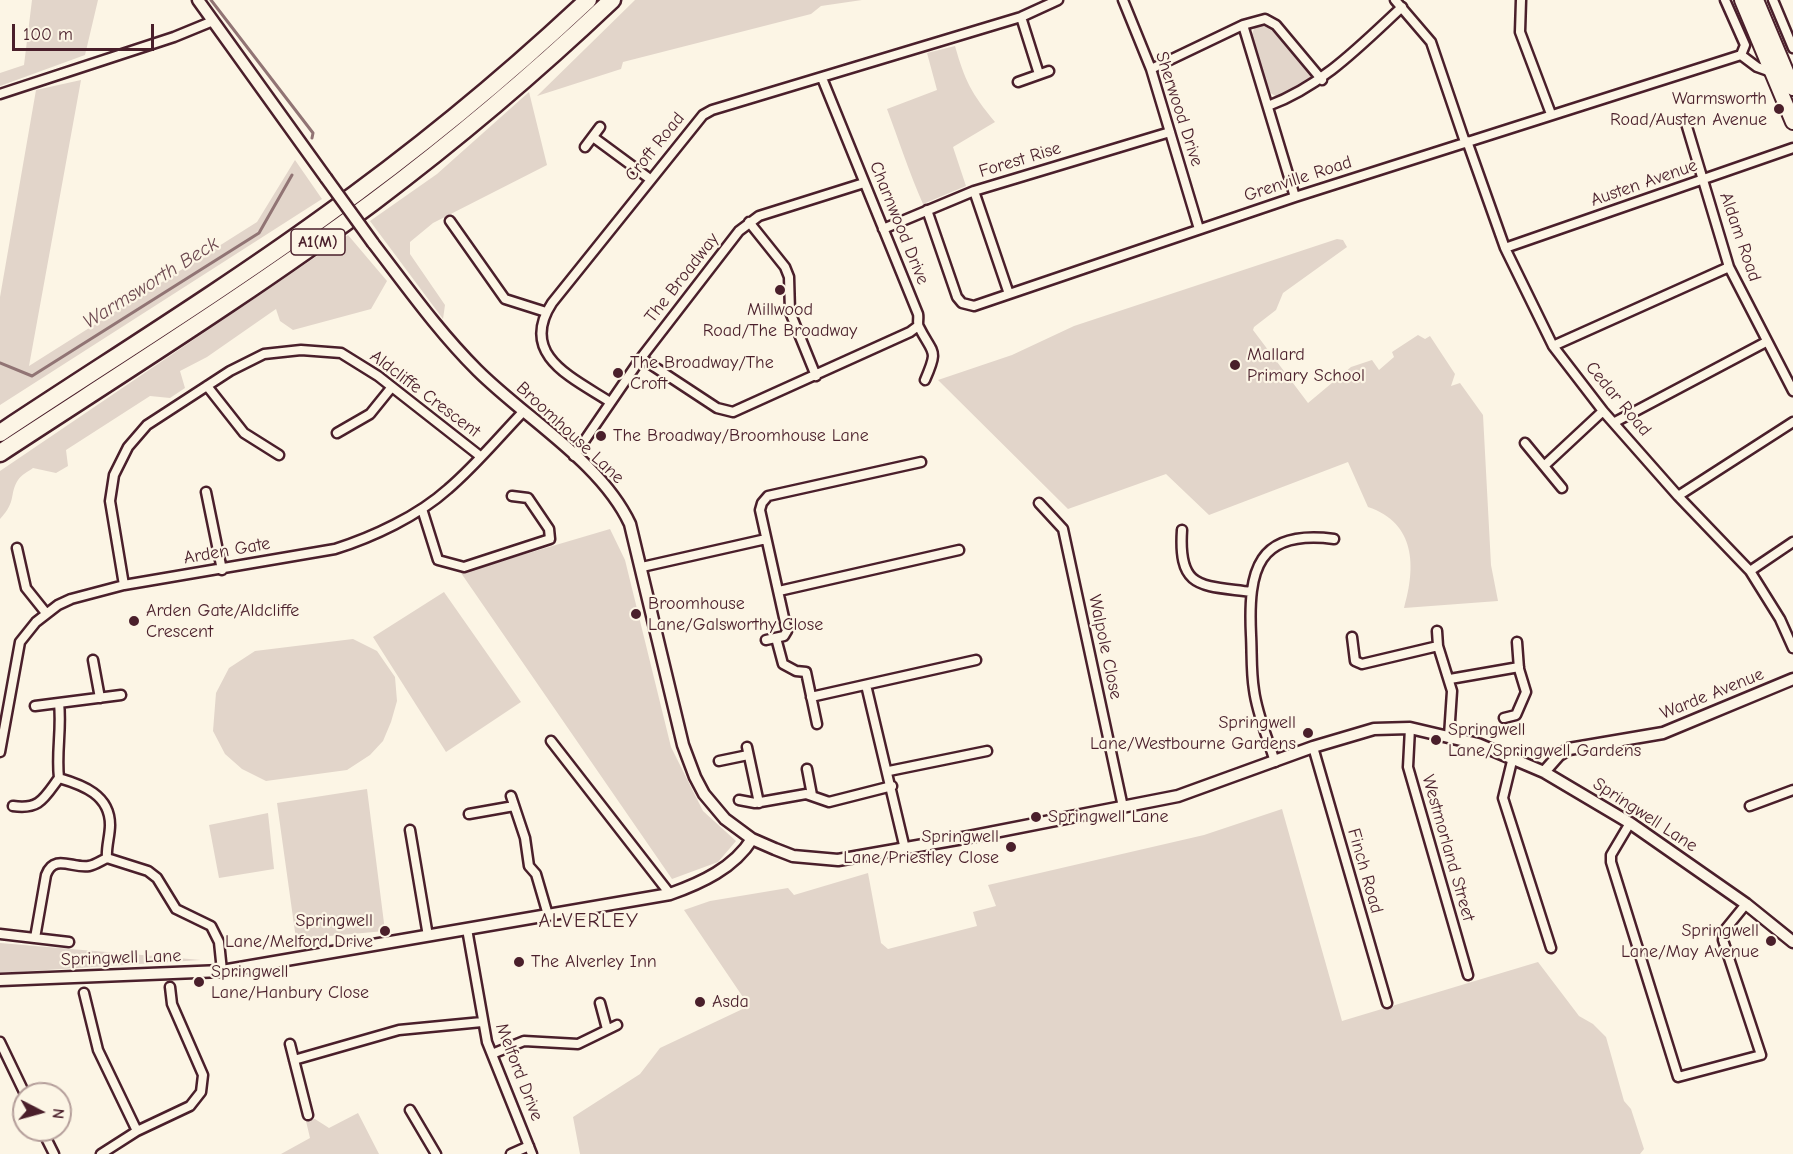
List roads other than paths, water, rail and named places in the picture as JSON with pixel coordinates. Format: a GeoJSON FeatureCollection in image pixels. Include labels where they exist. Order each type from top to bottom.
{"type":"FeatureCollection","features":[{"type":"Feature","properties":{"kind":"highway","name":"A1(M)"},"geometry":{"type":"LineString","coordinates":[[0,433],[246,270],[362,189],[491,86],[588,0]]}},
{"type":"Feature","properties":{"kind":"highway","name":"A1(M)"},"geometry":{"type":"LineString","coordinates":[[0,453],[256,284],[372,202],[486,113],[612,0]]}},
{"type":"Feature","properties":{"kind":"main road"},"geometry":{"type":"LineString","coordinates":[[1742,0],[1793,122]]}},
{"type":"Feature","properties":{"kind":"main road"},"geometry":{"type":"LineString","coordinates":[[1756,0],[1793,88]]}},
{"type":"Feature","properties":{"kind":"street"},"geometry":{"type":"LineString","coordinates":[[0,94],[174,37],[213,21],[198,0]]}},
{"type":"Feature","properties":{"kind":"street","name":"Croft Road"},"geometry":{"type":"LineString","coordinates":[[546,312],[650,178],[703,115],[712,110],[1021,16],[1058,0]]}},
{"type":"Feature","properties":{"kind":"street","name":"Sherwood Drive"},"geometry":{"type":"LineString","coordinates":[[1123,0],[1151,69],[1199,229]]}},
{"type":"Feature","properties":{"kind":"street","name":"Cedar Road"},"geometry":{"type":"LineString","coordinates":[[1395,0],[1431,42],[1505,248],[1553,346],[1604,411],[1678,496],[1750,572],[1780,620],[1793,648]]}},
{"type":"Feature","properties":{"kind":"street"},"geometry":{"type":"LineString","coordinates":[[1521,0],[1520,32],[1551,114]]}},
{"type":"Feature","properties":{"kind":"street"},"geometry":{"type":"LineString","coordinates":[[1725,0],[1744,45],[1741,55],[1757,67],[1771,72]]}},
{"type":"Feature","properties":{"kind":"street"},"geometry":{"type":"LineString","coordinates":[[1773,0],[1793,47]]}},
{"type":"Feature","properties":{"kind":"street"},"geometry":{"type":"LineString","coordinates":[[1268,106],[1295,96],[1322,80],[1402,8]]}},
{"type":"Feature","properties":{"kind":"street"},"geometry":{"type":"LineString","coordinates":[[1021,16],[1039,74]]}},
{"type":"Feature","properties":{"kind":"street"},"geometry":{"type":"LineString","coordinates":[[1151,69],[1260,19],[1270,21],[1322,80]]}},
{"type":"Feature","properties":{"kind":"street","name":"Broomhouse Lane"},"geometry":{"type":"LineString","coordinates":[[213,21],[373,243],[434,323],[477,370],[522,413],[599,478],[620,504],[630,524],[642,567],[688,762],[714,807],[752,840]]}},
{"type":"Feature","properties":{"kind":"street"},"geometry":{"type":"LineString","coordinates":[[1243,26],[1295,197]]}},
{"type":"Feature","properties":{"kind":"street","name":"Grenville Road"},"geometry":{"type":"LineString","coordinates":[[927,210],[957,297],[962,303],[974,306],[1295,197],[1741,55]]}},
{"type":"Feature","properties":{"kind":"street"},"geometry":{"type":"LineString","coordinates":[[1018,82],[1049,71]]}},
{"type":"Feature","properties":{"kind":"street","name":"Charnwood Drive"},"geometry":{"type":"LineString","coordinates":[[822,78],[918,314],[918,326],[929,341],[933,352],[925,380]]}},
{"type":"Feature","properties":{"kind":"street","name":"Aldam Road"},"geometry":{"type":"LineString","coordinates":[[1685,120],[1729,267],[1793,391]]}},
{"type":"Feature","properties":{"kind":"street"},"geometry":{"type":"LineString","coordinates":[[585,147],[600,127]]}},
{"type":"Feature","properties":{"kind":"street","name":"Forest Rise"},"geometry":{"type":"LineString","coordinates":[[883,228],[974,191],[1170,132]]}},
{"type":"Feature","properties":{"kind":"street"},"geometry":{"type":"LineString","coordinates":[[593,137],[650,178]]}},
{"type":"Feature","properties":{"kind":"street","name":"Austen Avenue"},"geometry":{"type":"LineString","coordinates":[[1505,248],[1793,148]]}},
{"type":"Feature","properties":{"kind":"street","name":"The Broadway"},"geometry":{"type":"LineString","coordinates":[[574,456],[641,358],[739,231],[759,216],[864,183]]}},
{"type":"Feature","properties":{"kind":"street"},"geometry":{"type":"LineString","coordinates":[[974,191],[1009,294]]}},
{"type":"Feature","properties":{"kind":"street"},"geometry":{"type":"LineString","coordinates":[[450,221],[505,299],[546,312],[540,332],[545,351],[551,360],[560,370],[610,402]]}},
{"type":"Feature","properties":{"kind":"street"},"geometry":{"type":"LineString","coordinates":[[749,222],[785,267],[789,277],[790,312],[816,376]]}},
{"type":"Feature","properties":{"kind":"street"},"geometry":{"type":"LineString","coordinates":[[1553,346],[1729,267]]}},
{"type":"Feature","properties":{"kind":"street"},"geometry":{"type":"LineString","coordinates":[[641,358],[724,411],[741,410],[910,332],[918,326]]}},
{"type":"Feature","properties":{"kind":"street"},"geometry":{"type":"LineString","coordinates":[[1615,422],[1766,342]]}},
{"type":"Feature","properties":{"kind":"street","name":"Aldcliffe Crescent"},"geometry":{"type":"LineString","coordinates":[[124,585],[110,501],[117,468],[128,447],[147,425],[207,386],[264,354],[301,350],[341,354],[378,376],[480,456]]}},
{"type":"Feature","properties":{"kind":"street"},"geometry":{"type":"LineString","coordinates":[[207,386],[244,433],[279,455]]}},
{"type":"Feature","properties":{"kind":"street"},"geometry":{"type":"LineString","coordinates":[[337,433],[370,414],[391,388]]}},
{"type":"Feature","properties":{"kind":"street"},"geometry":{"type":"LineString","coordinates":[[1544,466],[1604,411]]}},
{"type":"Feature","properties":{"kind":"street","name":"Arden Gate"},"geometry":{"type":"LineString","coordinates":[[0,752],[20,642],[27,631],[46,613],[71,599],[124,585],[222,570],[341,547],[359,541],[422,509],[446,491],[522,413]]}},
{"type":"Feature","properties":{"kind":"street"},"geometry":{"type":"LineString","coordinates":[[1678,496],[1793,422]]}},
{"type":"Feature","properties":{"kind":"street"},"geometry":{"type":"LineString","coordinates":[[1525,442],[1562,488]]}},
{"type":"Feature","properties":{"kind":"street"},"geometry":{"type":"LineString","coordinates":[[766,640],[784,636],[787,631],[760,510],[768,496],[921,462]]}},
{"type":"Feature","properties":{"kind":"street"},"geometry":{"type":"LineString","coordinates":[[206,492],[222,570]]}},
{"type":"Feature","properties":{"kind":"street"},"geometry":{"type":"LineString","coordinates":[[422,509],[438,560],[464,567],[550,539],[549,529],[528,498],[512,496]]}},
{"type":"Feature","properties":{"kind":"street","name":"Walpole Close"},"geometry":{"type":"LineString","coordinates":[[1039,503],[1063,529],[1123,807]]}},
{"type":"Feature","properties":{"kind":"street"},"geometry":{"type":"LineString","coordinates":[[1182,530],[1180,554],[1190,578],[1204,585],[1251,592]]}},
{"type":"Feature","properties":{"kind":"street"},"geometry":{"type":"LineString","coordinates":[[1275,762],[1254,689],[1251,592],[1254,574],[1269,551],[1277,545],[1308,537],[1334,539]]}},
{"type":"Feature","properties":{"kind":"street"},"geometry":{"type":"LineString","coordinates":[[642,567],[766,539]]}},
{"type":"Feature","properties":{"kind":"street"},"geometry":{"type":"LineString","coordinates":[[1750,572],[1793,542]]}},
{"type":"Feature","properties":{"kind":"street"},"geometry":{"type":"LineString","coordinates":[[16,548],[26,588],[46,613]]}},
{"type":"Feature","properties":{"kind":"street"},"geometry":{"type":"LineString","coordinates":[[778,591],[959,550]]}},
{"type":"Feature","properties":{"kind":"street"},"geometry":{"type":"LineString","coordinates":[[1437,631],[1438,646],[1450,679],[1453,702],[1449,736]]}},
{"type":"Feature","properties":{"kind":"street"},"geometry":{"type":"LineString","coordinates":[[1352,637],[1353,657],[1355,661],[1362,664],[1438,646]]}},
{"type":"Feature","properties":{"kind":"street"},"geometry":{"type":"LineString","coordinates":[[776,638],[783,664],[796,671],[806,672],[817,724]]}},
{"type":"Feature","properties":{"kind":"street"},"geometry":{"type":"LineString","coordinates":[[1504,718],[1516,715],[1526,692],[1519,667],[1516,642]]}},
{"type":"Feature","properties":{"kind":"street"},"geometry":{"type":"LineString","coordinates":[[93,660],[100,698]]}},
{"type":"Feature","properties":{"kind":"street"},"geometry":{"type":"LineString","coordinates":[[811,697],[976,660]]}},
{"type":"Feature","properties":{"kind":"street"},"geometry":{"type":"LineString","coordinates":[[1450,679],[1519,667]]}},
{"type":"Feature","properties":{"kind":"street","name":"Warde Avenue"},"geometry":{"type":"LineString","coordinates":[[1544,772],[1559,755],[1569,749],[1663,733],[1793,679]]}},
{"type":"Feature","properties":{"kind":"street"},"geometry":{"type":"LineString","coordinates":[[866,685],[889,771],[905,849]]}},
{"type":"Feature","properties":{"kind":"street"},"geometry":{"type":"LineString","coordinates":[[35,706],[121,695]]}},
{"type":"Feature","properties":{"kind":"street"},"geometry":{"type":"LineString","coordinates":[[13,806],[27,808],[37,804],[59,778],[57,755],[62,725],[59,703]]}},
{"type":"Feature","properties":{"kind":"street","name":"Springwell Lane"},"geometry":{"type":"LineString","coordinates":[[0,980],[222,971],[670,894],[716,874],[744,852],[752,840],[793,855],[838,860],[905,849],[1178,796],[1313,747],[1374,729],[1410,728],[1449,736],[1513,757],[1544,772],[1630,823],[1746,904],[1793,942]]}},
{"type":"Feature","properties":{"kind":"street","name":"Westmorland Street"},"geometry":{"type":"LineString","coordinates":[[1410,728],[1408,767],[1468,975]]}},
{"type":"Feature","properties":{"kind":"street"},"geometry":{"type":"LineString","coordinates":[[551,741],[670,894]]}},
{"type":"Feature","properties":{"kind":"street","name":"Finch Road"},"geometry":{"type":"LineString","coordinates":[[1313,747],[1387,1003]]}},
{"type":"Feature","properties":{"kind":"street"},"geometry":{"type":"LineString","coordinates":[[719,761],[747,751],[759,803]]}},
{"type":"Feature","properties":{"kind":"street"},"geometry":{"type":"LineString","coordinates":[[889,771],[987,751]]}},
{"type":"Feature","properties":{"kind":"street"},"geometry":{"type":"LineString","coordinates":[[1513,757],[1503,798],[1551,948]]}},
{"type":"Feature","properties":{"kind":"street"},"geometry":{"type":"LineString","coordinates":[[807,769],[812,795]]}},
{"type":"Feature","properties":{"kind":"street"},"geometry":{"type":"LineString","coordinates":[[59,778],[90,789],[106,806],[110,823],[107,858]]}},
{"type":"Feature","properties":{"kind":"street"},"geometry":{"type":"LineString","coordinates":[[739,800],[759,803],[812,795],[829,802],[892,786]]}},
{"type":"Feature","properties":{"kind":"street"},"geometry":{"type":"LineString","coordinates":[[1750,806],[1793,790]]}},
{"type":"Feature","properties":{"kind":"street"},"geometry":{"type":"LineString","coordinates":[[511,796],[525,838],[529,866],[536,874],[548,915]]}},
{"type":"Feature","properties":{"kind":"street"},"geometry":{"type":"LineString","coordinates":[[469,814],[514,806]]}},
{"type":"Feature","properties":{"kind":"street"},"geometry":{"type":"LineString","coordinates":[[1630,823],[1611,855],[1611,862],[1678,1077],[1761,1055],[1723,940],[1724,932],[1746,904]]}},
{"type":"Feature","properties":{"kind":"street"},"geometry":{"type":"LineString","coordinates":[[411,830],[428,936]]}},
{"type":"Feature","properties":{"kind":"street"},"geometry":{"type":"LineString","coordinates":[[35,938],[46,875],[50,867],[58,862],[88,866],[107,858],[148,871],[157,878],[176,909],[211,926],[219,942],[222,971]]}},
{"type":"Feature","properties":{"kind":"street","name":"Melford Drive"},"geometry":{"type":"LineString","coordinates":[[467,929],[482,1022],[492,1054],[531,1150]]}},
{"type":"Feature","properties":{"kind":"street"},"geometry":{"type":"LineString","coordinates":[[0,934],[69,942]]}},
{"type":"Feature","properties":{"kind":"street"},"geometry":{"type":"LineString","coordinates":[[101,1154],[137,1131],[190,1106],[201,1092],[204,1075],[172,1004],[170,987]]}},
{"type":"Feature","properties":{"kind":"street"},"geometry":{"type":"LineString","coordinates":[[84,993],[98,1050],[137,1131]]}},
{"type":"Feature","properties":{"kind":"street"},"geometry":{"type":"LineString","coordinates":[[600,1002],[607,1029]]}},
{"type":"Feature","properties":{"kind":"street"},"geometry":{"type":"LineString","coordinates":[[294,1060],[399,1030],[482,1022]]}},
{"type":"Feature","properties":{"kind":"street"},"geometry":{"type":"LineString","coordinates":[[492,1054],[524,1041],[579,1044],[617,1025]]}},
{"type":"Feature","properties":{"kind":"street"},"geometry":{"type":"LineString","coordinates":[[0,1041],[19,1082]]}},
{"type":"Feature","properties":{"kind":"street"},"geometry":{"type":"LineString","coordinates":[[290,1044],[308,1115]]}},
{"type":"Feature","properties":{"kind":"street"},"geometry":{"type":"LineString","coordinates":[[410,1110],[436,1154]]}},
{"type":"Feature","properties":{"kind":"street"},"geometry":{"type":"LineString","coordinates":[[511,1154],[531,1150]]}},
{"type":"Feature","properties":{"kind":"waterway","name":"Warmsworth Beck"},"geometry":{"type":"LineString","coordinates":[[211,0],[313,133],[312,138]]}},
{"type":"Feature","properties":{"kind":"waterway","name":"Warmsworth Beck"},"geometry":{"type":"LineString","coordinates":[[0,363],[32,376],[259,233],[292,175]]}},
{"type":"Feature","properties":{"kind":"place","name":"Warmsworth Road/Austen Avenue"},"geometry":{"type":"Point","coordinates":[1779,109]}},
{"type":"Feature","properties":{"kind":"place","name":"Millwood Road/The Broadway"},"geometry":{"type":"Point","coordinates":[780,290]}},
{"type":"Feature","properties":{"kind":"place","name":"Mallard Primary School"},"geometry":{"type":"Point","coordinates":[1235,365]}},
{"type":"Feature","properties":{"kind":"place","name":"The Broadway/The Croft"},"geometry":{"type":"Point","coordinates":[618,373]}},
{"type":"Feature","properties":{"kind":"place","name":"The Broadway/Broomhouse Lane"},"geometry":{"type":"Point","coordinates":[601,436]}},
{"type":"Feature","properties":{"kind":"place","name":"Broomhouse Lane/Galsworthy Close"},"geometry":{"type":"Point","coordinates":[636,614]}},
{"type":"Feature","properties":{"kind":"place","name":"Arden Gate/Aldcliffe Crescent"},"geometry":{"type":"Point","coordinates":[134,621]}},
{"type":"Feature","properties":{"kind":"place","name":"Springwell Lane/Westbourne Gardens"},"geometry":{"type":"Point","coordinates":[1308,733]}},
{"type":"Feature","properties":{"kind":"place","name":"Springwell Lane/Springwell Gardens"},"geometry":{"type":"Point","coordinates":[1436,740]}},
{"type":"Feature","properties":{"kind":"place","name":"Springwell Lane"},"geometry":{"type":"Point","coordinates":[1036,817]}},
{"type":"Feature","properties":{"kind":"place","name":"Springwell Lane/Priestley Close"},"geometry":{"type":"Point","coordinates":[1011,847]}},
{"type":"Feature","properties":{"kind":"place","name":"Springwell Lane/Melford Drive"},"geometry":{"type":"Point","coordinates":[385,931]}},
{"type":"Feature","properties":{"kind":"place","name":"Springwell Lane/May Avenue"},"geometry":{"type":"Point","coordinates":[1771,941]}},
{"type":"Feature","properties":{"kind":"place","name":"The Alverley Inn"},"geometry":{"type":"Point","coordinates":[519,962]}},
{"type":"Feature","properties":{"kind":"place","name":"Springwell Lane/Hanbury Close"},"geometry":{"type":"Point","coordinates":[199,982]}},
{"type":"Feature","properties":{"kind":"place","name":"Asda"},"geometry":{"type":"Point","coordinates":[700,1002]}},
{"type":"Feature","properties":{"kind":"district","name":"ALVERLEY"},"geometry":{"type":"Point","coordinates":[589,921]}}]}
